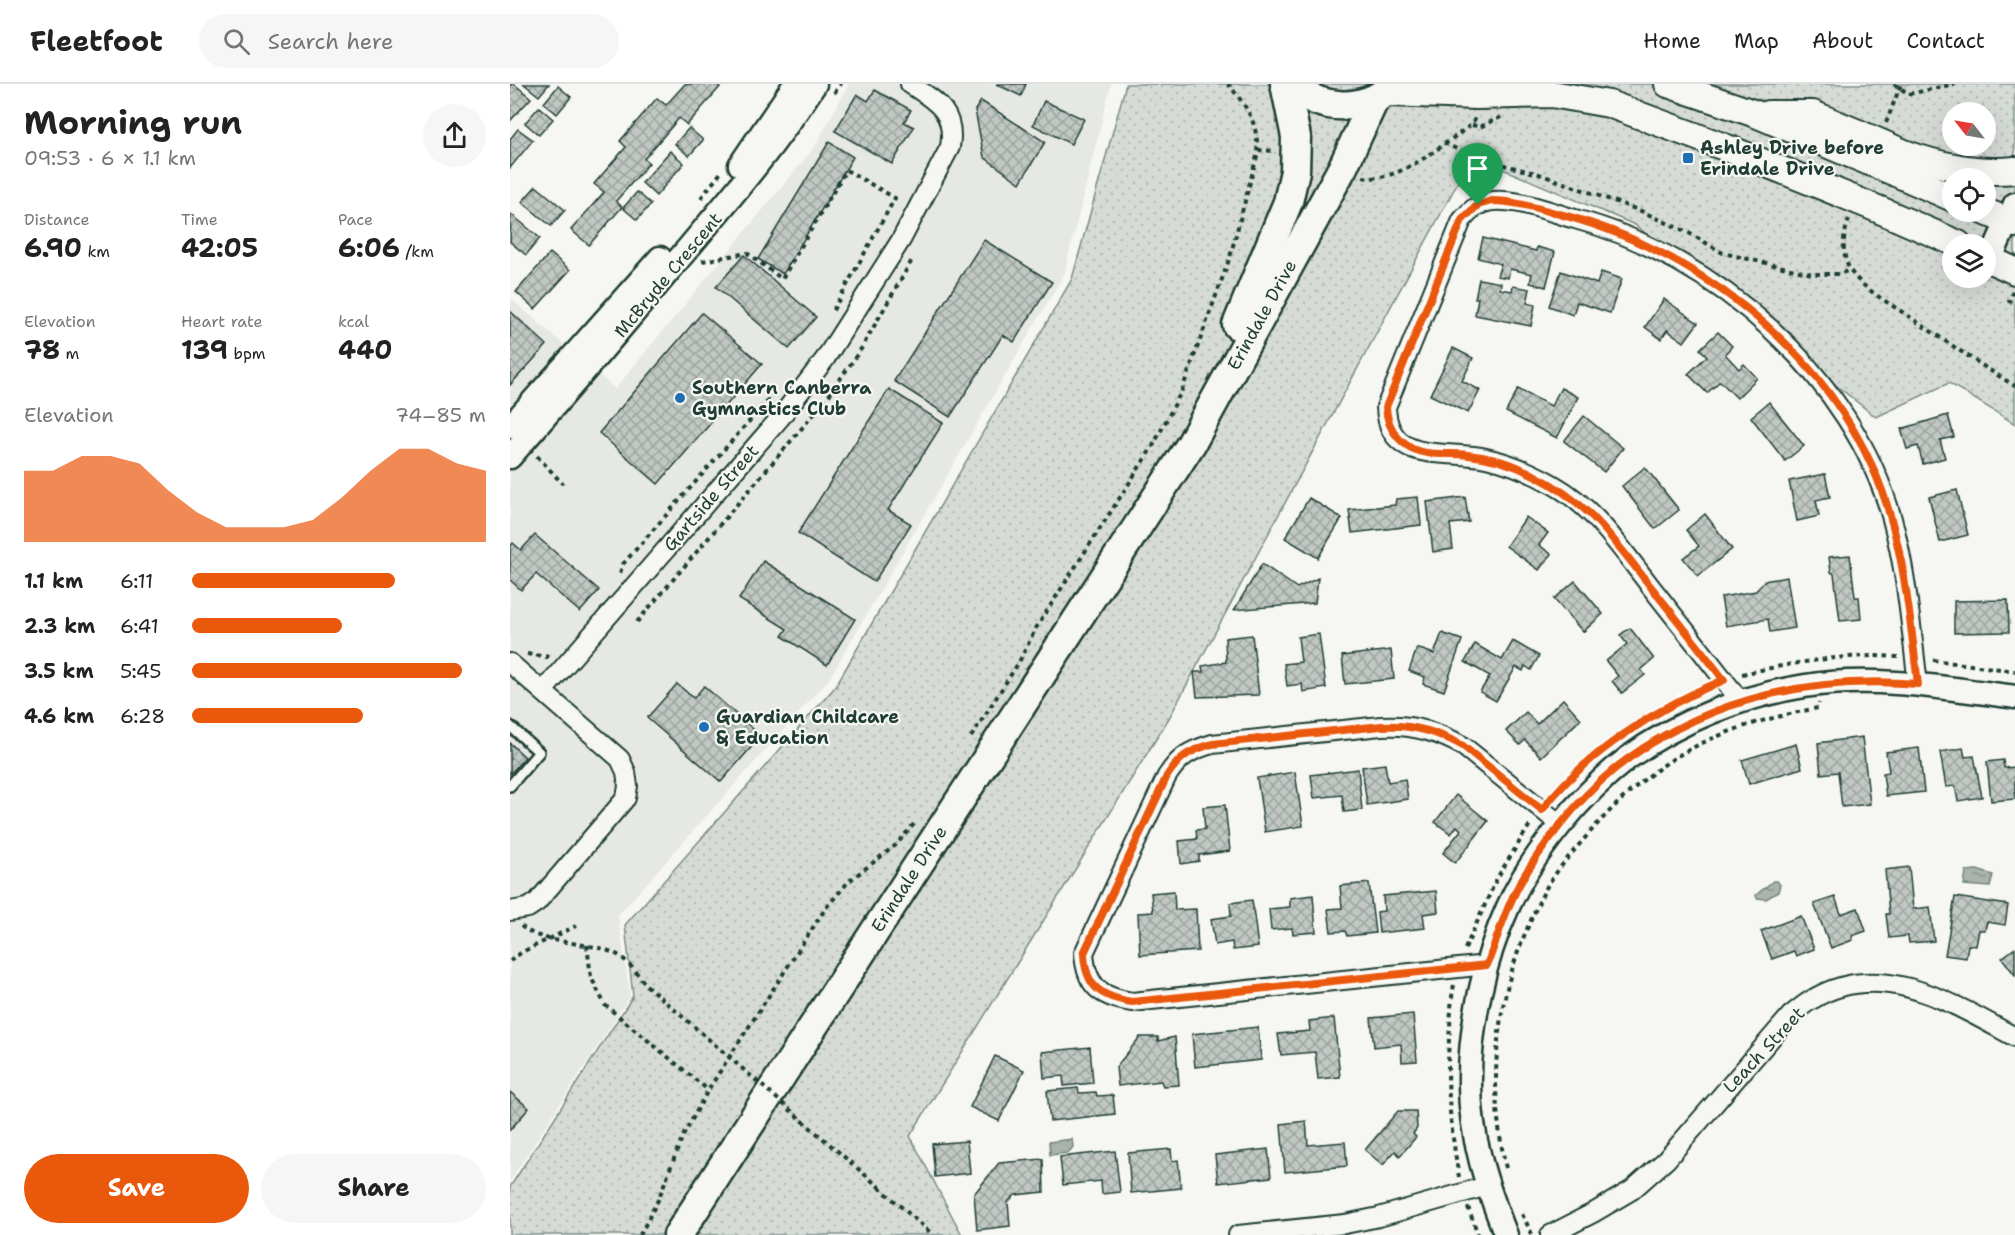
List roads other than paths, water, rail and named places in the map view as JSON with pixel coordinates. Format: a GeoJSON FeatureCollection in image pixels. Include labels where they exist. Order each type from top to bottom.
{"type":"FeatureCollection","features":[{"type":"Feature","properties":{"kind":"main road","name":"Erindale Drive"},"geometry":{"type":"LineString","coordinates":[[1139,523],[1198,409],[1246,306],[1288,202],[1295,171],[1296,137],[1285,84]]}},
{"type":"Feature","properties":{"kind":"main road"},"geometry":{"type":"LineString","coordinates":[[1290,84],[1300,93],[1320,102],[1341,106],[1385,92],[1477,96],[1552,94],[1609,104],[1727,147],[1942,237]]}},
{"type":"Feature","properties":{"kind":"main road"},"geometry":{"type":"LineString","coordinates":[[1668,84],[1854,144],[1900,163],[1942,191]]}},
{"type":"Feature","properties":{"kind":"main road","name":"Erindale Drive"},"geometry":{"type":"LineString","coordinates":[[678,1235],[1191,444],[1385,92]]}},
{"type":"Feature","properties":{"kind":"main road"},"geometry":{"type":"LineString","coordinates":[[1900,163],[1923,160],[1983,171],[2015,170]]}},
{"type":"Feature","properties":{"kind":"street","name":"McBryde Crescent"},"geometry":{"type":"LineString","coordinates":[[736,181],[795,84]]}},
{"type":"Feature","properties":{"kind":"street","name":"McBryde Crescent"},"geometry":{"type":"LineString","coordinates":[[510,458],[689,248],[711,211],[790,123],[815,84]]}},
{"type":"Feature","properties":{"kind":"street","name":"Gartside Street"},"geometry":{"type":"LineString","coordinates":[[543,691],[780,418],[825,359],[901,240],[950,147],[952,134],[950,122],[943,109],[912,84]]}},
{"type":"Feature","properties":{"kind":"street"},"geometry":{"type":"LineString","coordinates":[[1741,702],[1610,535],[1585,508],[1570,496],[1555,485],[1521,468],[1486,457],[1425,453],[1406,446],[1392,431],[1386,407],[1462,220],[1478,205],[1492,201],[1509,201],[1595,224],[1649,246],[1676,260],[1726,292],[1772,329],[1812,372],[1845,418],[1873,467],[1892,518],[1904,569],[1918,684]]}},
{"type":"Feature","properties":{"kind":"street"},"geometry":{"type":"LineString","coordinates":[[2003,262],[2006,215]]}},
{"type":"Feature","properties":{"kind":"street","name":"McBryde Crescent"},"geometry":{"type":"LineString","coordinates":[[510,427],[689,248]]}},
{"type":"Feature","properties":{"kind":"street"},"geometry":{"type":"LineString","coordinates":[[514,655],[543,691],[620,759],[626,772],[628,786],[626,798],[608,821],[537,902],[528,908],[515,910]]}},
{"type":"Feature","properties":{"kind":"street"},"geometry":{"type":"LineString","coordinates":[[1506,1235],[1487,1186],[1474,1129],[1470,1087],[1472,1031],[1487,965],[1507,908],[1526,873],[1587,794],[1628,758],[1675,729],[1741,702],[1804,686],[1849,682],[1918,684],[2015,697]]}},
{"type":"Feature","properties":{"kind":"street"},"geometry":{"type":"LineString","coordinates":[[1487,965],[1132,1002],[1112,999],[1095,987],[1085,970],[1084,953],[1167,776],[1177,761],[1192,750],[1212,744],[1381,726],[1422,728],[1450,738],[1463,746],[1561,825]]}},
{"type":"Feature","properties":{"kind":"street","name":"Leach Street"},"geometry":{"type":"LineString","coordinates":[[1550,1235],[1632,1190],[1666,1160],[1791,1015],[1814,998],[1842,987],[1889,983],[1922,990],[2015,1037]]}},
{"type":"Feature","properties":{"kind":"street"},"geometry":{"type":"LineString","coordinates":[[1238,1235],[1356,1222],[1487,1186]]}},
{"type":"Feature","properties":{"kind":"lane"},"geometry":{"type":"LineString","coordinates":[[510,726],[539,752],[510,786]]}},
{"type":"Feature","properties":{"kind":"water"},"geometry":{"type":"Polygon","coordinates":[[[1977,870],[1993,875],[1990,887],[1964,885],[1966,871],[1977,870]]]}},
{"type":"Feature","properties":{"kind":"water"},"geometry":{"type":"Polygon","coordinates":[[[1773,881],[1777,881],[1780,885],[1778,892],[1766,899],[1757,898],[1756,895],[1773,881]]]}},
{"type":"Feature","properties":{"kind":"water"},"geometry":{"type":"Polygon","coordinates":[[[1072,1139],[1073,1147],[1068,1153],[1050,1155],[1049,1142],[1072,1139]]]}},
{"type":"Feature","properties":{"kind":"place","name":"Ashley Drive before Erindale Drive"},"geometry":{"type":"Point","coordinates":[1688,158]}},
{"type":"Feature","properties":{"kind":"place","name":"Southern Canberra Gymnastics Club"},"geometry":{"type":"Point","coordinates":[680,398]}},
{"type":"Feature","properties":{"kind":"place","name":"Guardian Childcare & Education"},"geometry":{"type":"Point","coordinates":[704,727]}}]}
